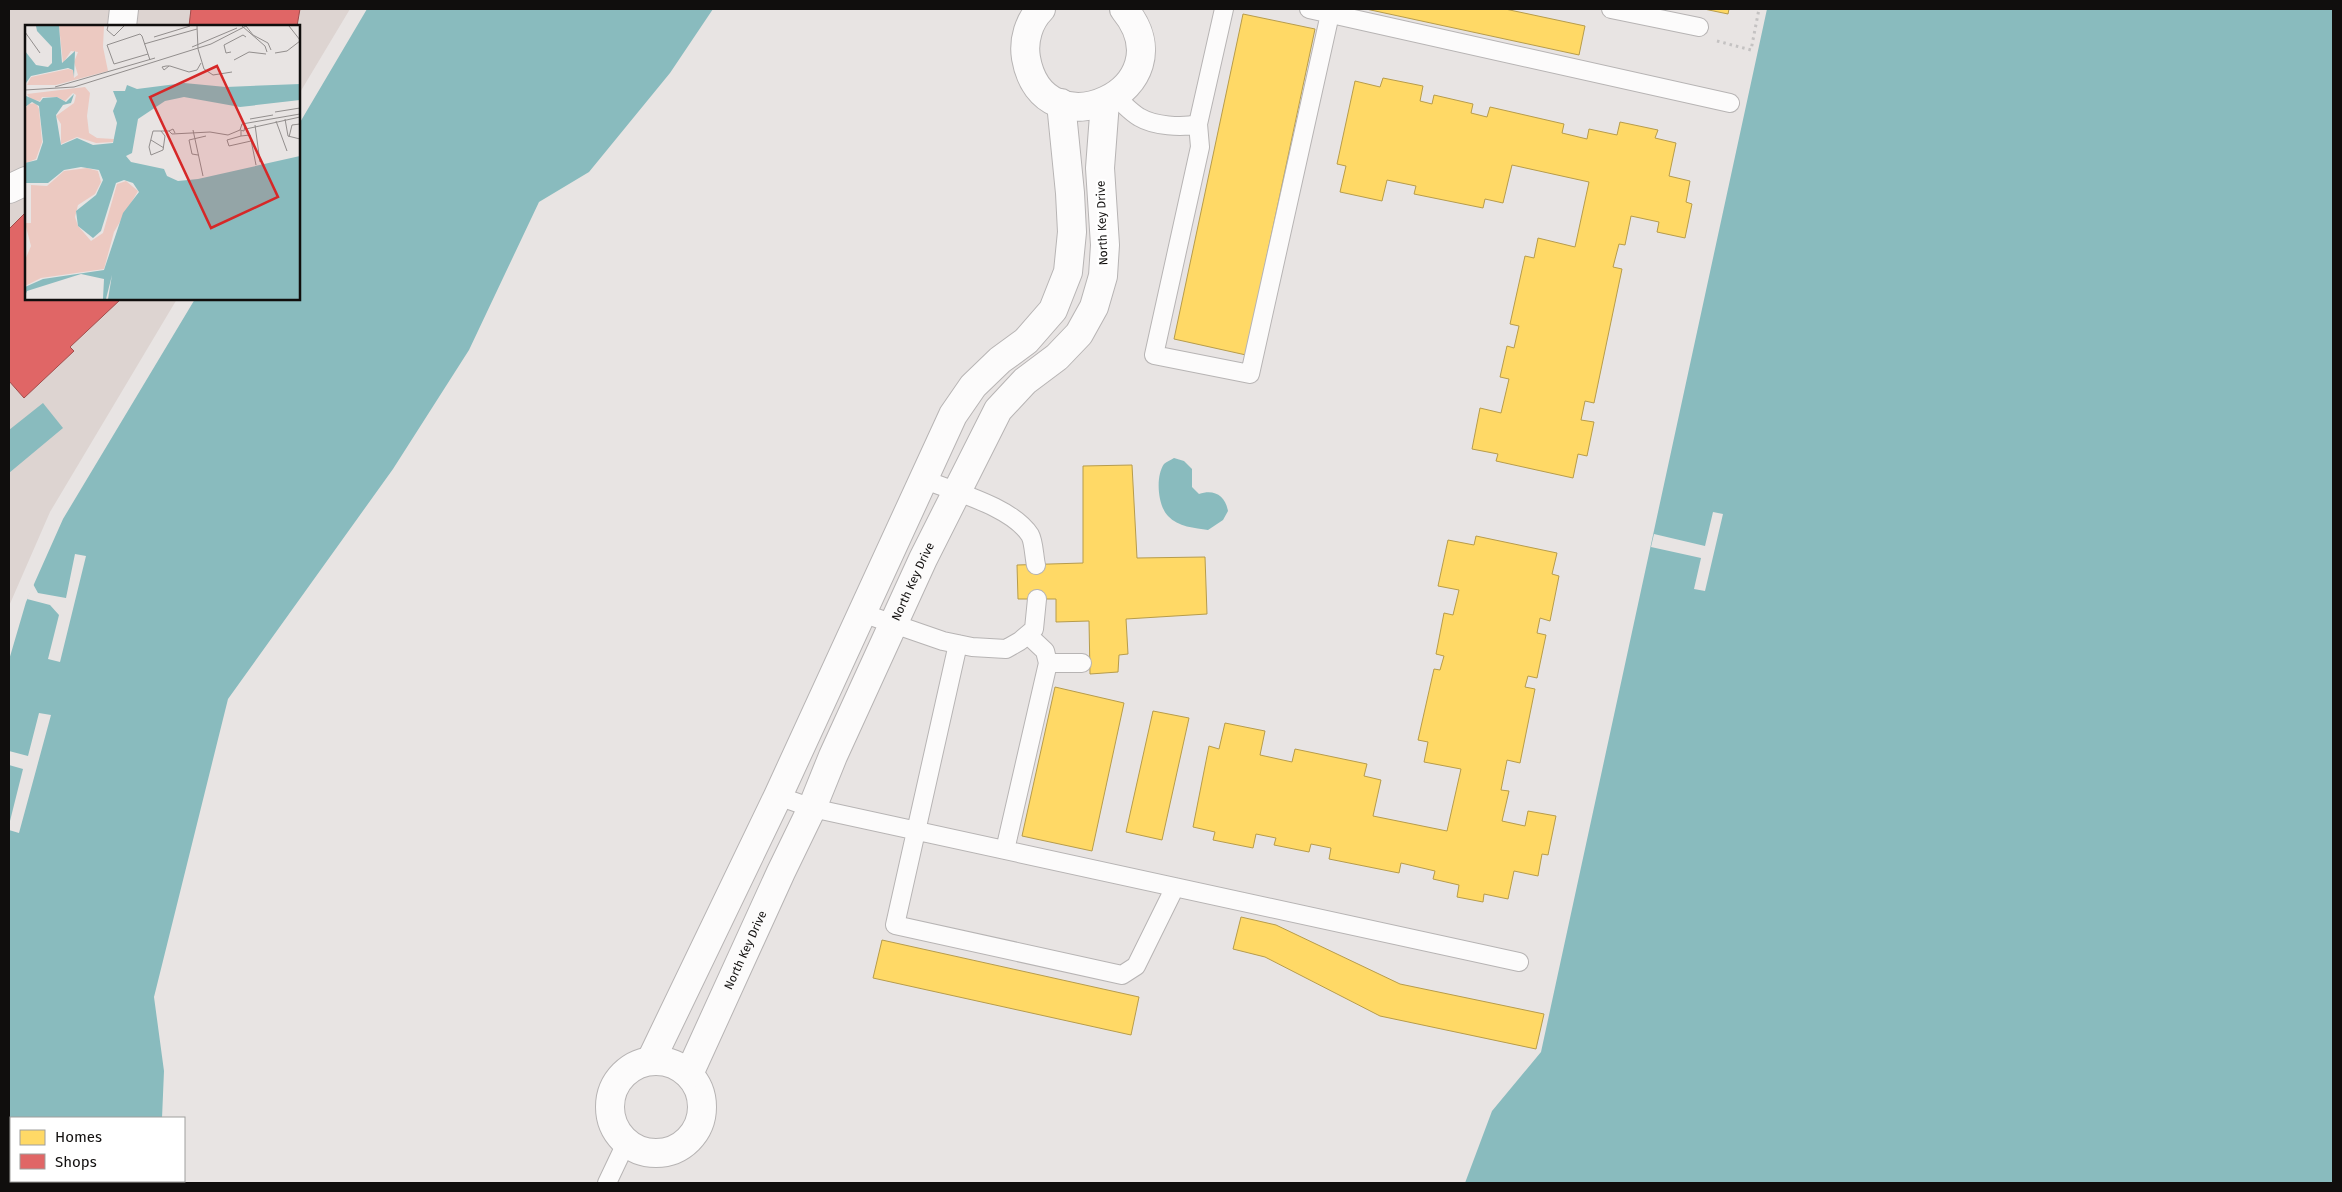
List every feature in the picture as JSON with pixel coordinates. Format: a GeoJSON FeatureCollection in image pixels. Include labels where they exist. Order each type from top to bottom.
{"type":"FeatureCollection","features":[{"type":"Feature","properties":{"kind":"street"},"geometry":{"type":"LineString","coordinates":[[122,25],[124,9]]}},
{"type":"Feature","properties":{"kind":"street"},"geometry":{"type":"LineString","coordinates":[[1041,9],[1027,31],[1024,49],[1028,69],[1034,82],[1048,96],[1061,103],[1080,107],[1110,99],[1127,86],[1137,70],[1140,39],[1133,20],[1124,9]]}},
{"type":"Feature","properties":{"kind":"street","name":"North Key Drive"},"geometry":{"type":"LineString","coordinates":[[689,1074],[812,808],[833,756],[894,623],[956,492],[998,410],[1025,381],[1057,357],[1079,334],[1094,306],[1103,276],[1100,168],[1110,99]]}},
{"type":"Feature","properties":{"kind":"street"},"geometry":{"type":"LineString","coordinates":[[651,1060],[778,796],[923,479],[958,408],[974,386],[1000,360],[1026,341],[1053,310],[1068,272],[1072,232],[1061,103]]}},
{"type":"Feature","properties":{"kind":"street"},"geometry":{"type":"LineString","coordinates":[[9,189],[25,181]]}},
{"type":"Feature","properties":{"kind":"street"},"geometry":{"type":"LineString","coordinates":[[660,1060],[676,1064],[689,1074],[700,1091],[703,1107],[698,1127],[688,1140],[672,1150],[656,1153],[641,1151],[626,1143],[616,1132],[610,1116],[609,1103],[613,1088],[622,1074],[636,1064],[660,1060]]}},
{"type":"Feature","properties":{"kind":"lane"},"geometry":{"type":"LineString","coordinates":[[1224,9],[1198,124],[1200,147],[1154,355],[1250,374],[1330,14]]}},
{"type":"Feature","properties":{"kind":"lane"},"geometry":{"type":"LineString","coordinates":[[1309,9],[1730,103]]}},
{"type":"Feature","properties":{"kind":"lane"},"geometry":{"type":"LineString","coordinates":[[1612,9],[1699,28]]}},
{"type":"Feature","properties":{"kind":"lane"},"geometry":{"type":"LineString","coordinates":[[1110,99],[1140,117],[1156,122],[1186,127],[1198,124]]}},
{"type":"Feature","properties":{"kind":"lane"},"geometry":{"type":"LineString","coordinates":[[923,479],[991,506],[1018,522],[1031,536],[1036,565]]}},
{"type":"Feature","properties":{"kind":"lane"},"geometry":{"type":"LineString","coordinates":[[862,612],[943,641],[1006,649],[1034,629],[1037,599]]}},
{"type":"Feature","properties":{"kind":"lane"},"geometry":{"type":"LineString","coordinates":[[1005,850],[1048,663],[1045,651],[1028,635]]}},
{"type":"Feature","properties":{"kind":"lane"},"geometry":{"type":"LineString","coordinates":[[958,644],[895,925],[1122,975],[1136,966],[1175,887]]}},
{"type":"Feature","properties":{"kind":"lane"},"geometry":{"type":"LineString","coordinates":[[1048,663],[1082,662]]}},
{"type":"Feature","properties":{"kind":"lane"},"geometry":{"type":"LineString","coordinates":[[778,796],[812,808],[1519,962]]}},
{"type":"Feature","properties":{"kind":"lane"},"geometry":{"type":"LineString","coordinates":[[607,1183],[626,1143]]}},
{"type":"Feature","properties":{"kind":"path"},"geometry":{"type":"LineString","coordinates":[[1699,28],[1708,38],[1751,50],[1759,9]]}},
{"type":"Feature","properties":{"kind":"shaded area"},"geometry":{"type":"Polygon","coordinates":[[[9,9],[350,9],[300,92],[300,25],[25,25],[25,300],[176,300],[50,512],[9,606],[9,9]]]}},
{"type":"Feature","properties":{"kind":"water"},"geometry":{"type":"Polygon","coordinates":[[[367,9],[713,9],[670,73],[589,172],[539,202],[469,350],[393,469],[228,699],[154,997],[164,1071],[162,1117],[10,1117],[10,1182],[159,1183],[9,1183],[9,660],[26,602],[63,519],[194,300],[300,300],[300,122],[367,9]]]}},
{"type":"Feature","properties":{"kind":"water"},"geometry":{"type":"Polygon","coordinates":[[[1767,9],[2333,9],[2333,1183],[1465,1183],[1492,1111],[1541,1052],[1767,9]]]}},
{"type":"Feature","properties":{"kind":"water"},"geometry":{"type":"Polygon","coordinates":[[[43,403],[63,428],[9,473],[9,430],[43,403]]]}},
{"type":"Feature","properties":{"kind":"water"},"geometry":{"type":"Polygon","coordinates":[[[1174,458],[1184,461],[1192,469],[1192,487],[1199,494],[1214,493],[1221,497],[1227,505],[1228,511],[1223,520],[1208,530],[1192,528],[1177,523],[1168,516],[1162,505],[1159,491],[1159,476],[1164,464],[1174,458]]]}},
{"type":"Feature","properties":{"kind":"pier"},"geometry":{"type":"Polygon","coordinates":[[[1713,512],[1723,514],[1705,591],[1694,589],[1701,558],[1651,547],[1654,534],[1705,546],[1713,512]]]}},
{"type":"Feature","properties":{"kind":"pier"},"geometry":{"type":"Polygon","coordinates":[[[75,554],[86,556],[60,662],[48,659],[59,615],[50,605],[27,599],[33,584],[38,593],[66,598],[75,554]]]}},
{"type":"Feature","properties":{"kind":"pier"},"geometry":{"type":"Polygon","coordinates":[[[39,713],[51,715],[19,833],[9,830],[9,825],[23,769],[9,765],[9,751],[28,756],[39,713]]]}},
{"type":"Feature","properties":{"kind":"building: Homes"},"geometry":{"type":"Polygon","coordinates":[[[1366,9],[1505,9],[1585,26],[1579,55],[1366,9]]]}},
{"type":"Feature","properties":{"kind":"building: Homes"},"geometry":{"type":"Polygon","coordinates":[[[1704,9],[1729,9],[1728,14],[1704,9]]]}},
{"type":"Feature","properties":{"kind":"building: Homes"},"geometry":{"type":"Polygon","coordinates":[[[1243,14],[1315,29],[1246,355],[1174,339],[1243,14]]]}},
{"type":"Feature","properties":{"kind":"building: Homes"},"geometry":{"type":"Polygon","coordinates":[[[1383,78],[1423,86],[1420,101],[1432,104],[1434,95],[1473,104],[1471,113],[1487,117],[1490,107],[1564,124],[1562,133],[1587,139],[1589,129],[1617,135],[1620,122],[1658,130],[1655,138],[1676,143],[1669,176],[1690,181],[1686,202],[1692,204],[1685,238],[1657,232],[1659,222],[1631,216],[1625,245],[1619,244],[1613,267],[1622,269],[1594,403],[1585,401],[1581,420],[1594,422],[1587,456],[1578,454],[1573,478],[1496,461],[1498,454],[1472,449],[1480,408],[1501,413],[1509,379],[1500,377],[1507,346],[1514,348],[1519,326],[1510,324],[1525,256],[1534,258],[1538,238],[1575,247],[1589,182],[1512,165],[1503,203],[1485,199],[1483,208],[1414,194],[1416,186],[1387,180],[1382,201],[1340,192],[1346,166],[1337,164],[1355,81],[1380,87],[1383,78]]]}},
{"type":"Feature","properties":{"kind":"building: Homes"},"geometry":{"type":"Polygon","coordinates":[[[1132,465],[1137,558],[1205,557],[1207,614],[1126,619],[1128,654],[1119,655],[1118,672],[1090,674],[1089,621],[1056,622],[1056,599],[1018,599],[1017,565],[1083,563],[1083,466],[1132,465]]]}},
{"type":"Feature","properties":{"kind":"building: Homes"},"geometry":{"type":"Polygon","coordinates":[[[1476,536],[1557,553],[1552,574],[1559,576],[1550,621],[1540,618],[1537,633],[1546,635],[1537,678],[1528,676],[1525,687],[1535,689],[1520,763],[1507,760],[1501,790],[1509,791],[1502,821],[1525,826],[1528,811],[1556,816],[1548,855],[1542,854],[1538,876],[1514,871],[1508,899],[1484,894],[1483,902],[1457,897],[1459,885],[1433,879],[1435,871],[1401,863],[1399,873],[1329,859],[1331,848],[1311,844],[1309,852],[1274,845],[1276,838],[1256,834],[1253,848],[1213,840],[1215,832],[1193,827],[1209,746],[1219,749],[1225,723],[1265,731],[1260,755],[1292,762],[1295,749],[1367,764],[1364,776],[1381,780],[1373,816],[1447,831],[1461,769],[1424,762],[1428,742],[1418,740],[1434,669],[1440,670],[1444,656],[1436,654],[1444,613],[1453,615],[1459,590],[1438,586],[1448,540],[1474,545],[1476,536]]]}},
{"type":"Feature","properties":{"kind":"building: Homes"},"geometry":{"type":"Polygon","coordinates":[[[1055,687],[1124,703],[1092,851],[1022,836],[1055,687]]]}},
{"type":"Feature","properties":{"kind":"building: Homes"},"geometry":{"type":"Polygon","coordinates":[[[1153,711],[1189,718],[1162,840],[1126,832],[1153,711]]]}},
{"type":"Feature","properties":{"kind":"building: Homes"},"geometry":{"type":"Polygon","coordinates":[[[1241,917],[1276,925],[1400,984],[1544,1014],[1536,1049],[1380,1016],[1265,957],[1233,949],[1241,917]]]}},
{"type":"Feature","properties":{"kind":"building: Homes"},"geometry":{"type":"Polygon","coordinates":[[[882,940],[1139,997],[1131,1035],[873,978],[882,940]]]}},
{"type":"Feature","properties":{"kind":"building: Shops"},"geometry":{"type":"Polygon","coordinates":[[[191,9],[300,9],[297,25],[189,25],[191,9]]]}},
{"type":"Feature","properties":{"kind":"building: Shops"},"geometry":{"type":"Polygon","coordinates":[[[25,213],[25,300],[120,300],[70,347],[74,351],[24,398],[9,381],[9,229],[25,213]]]}}]}
